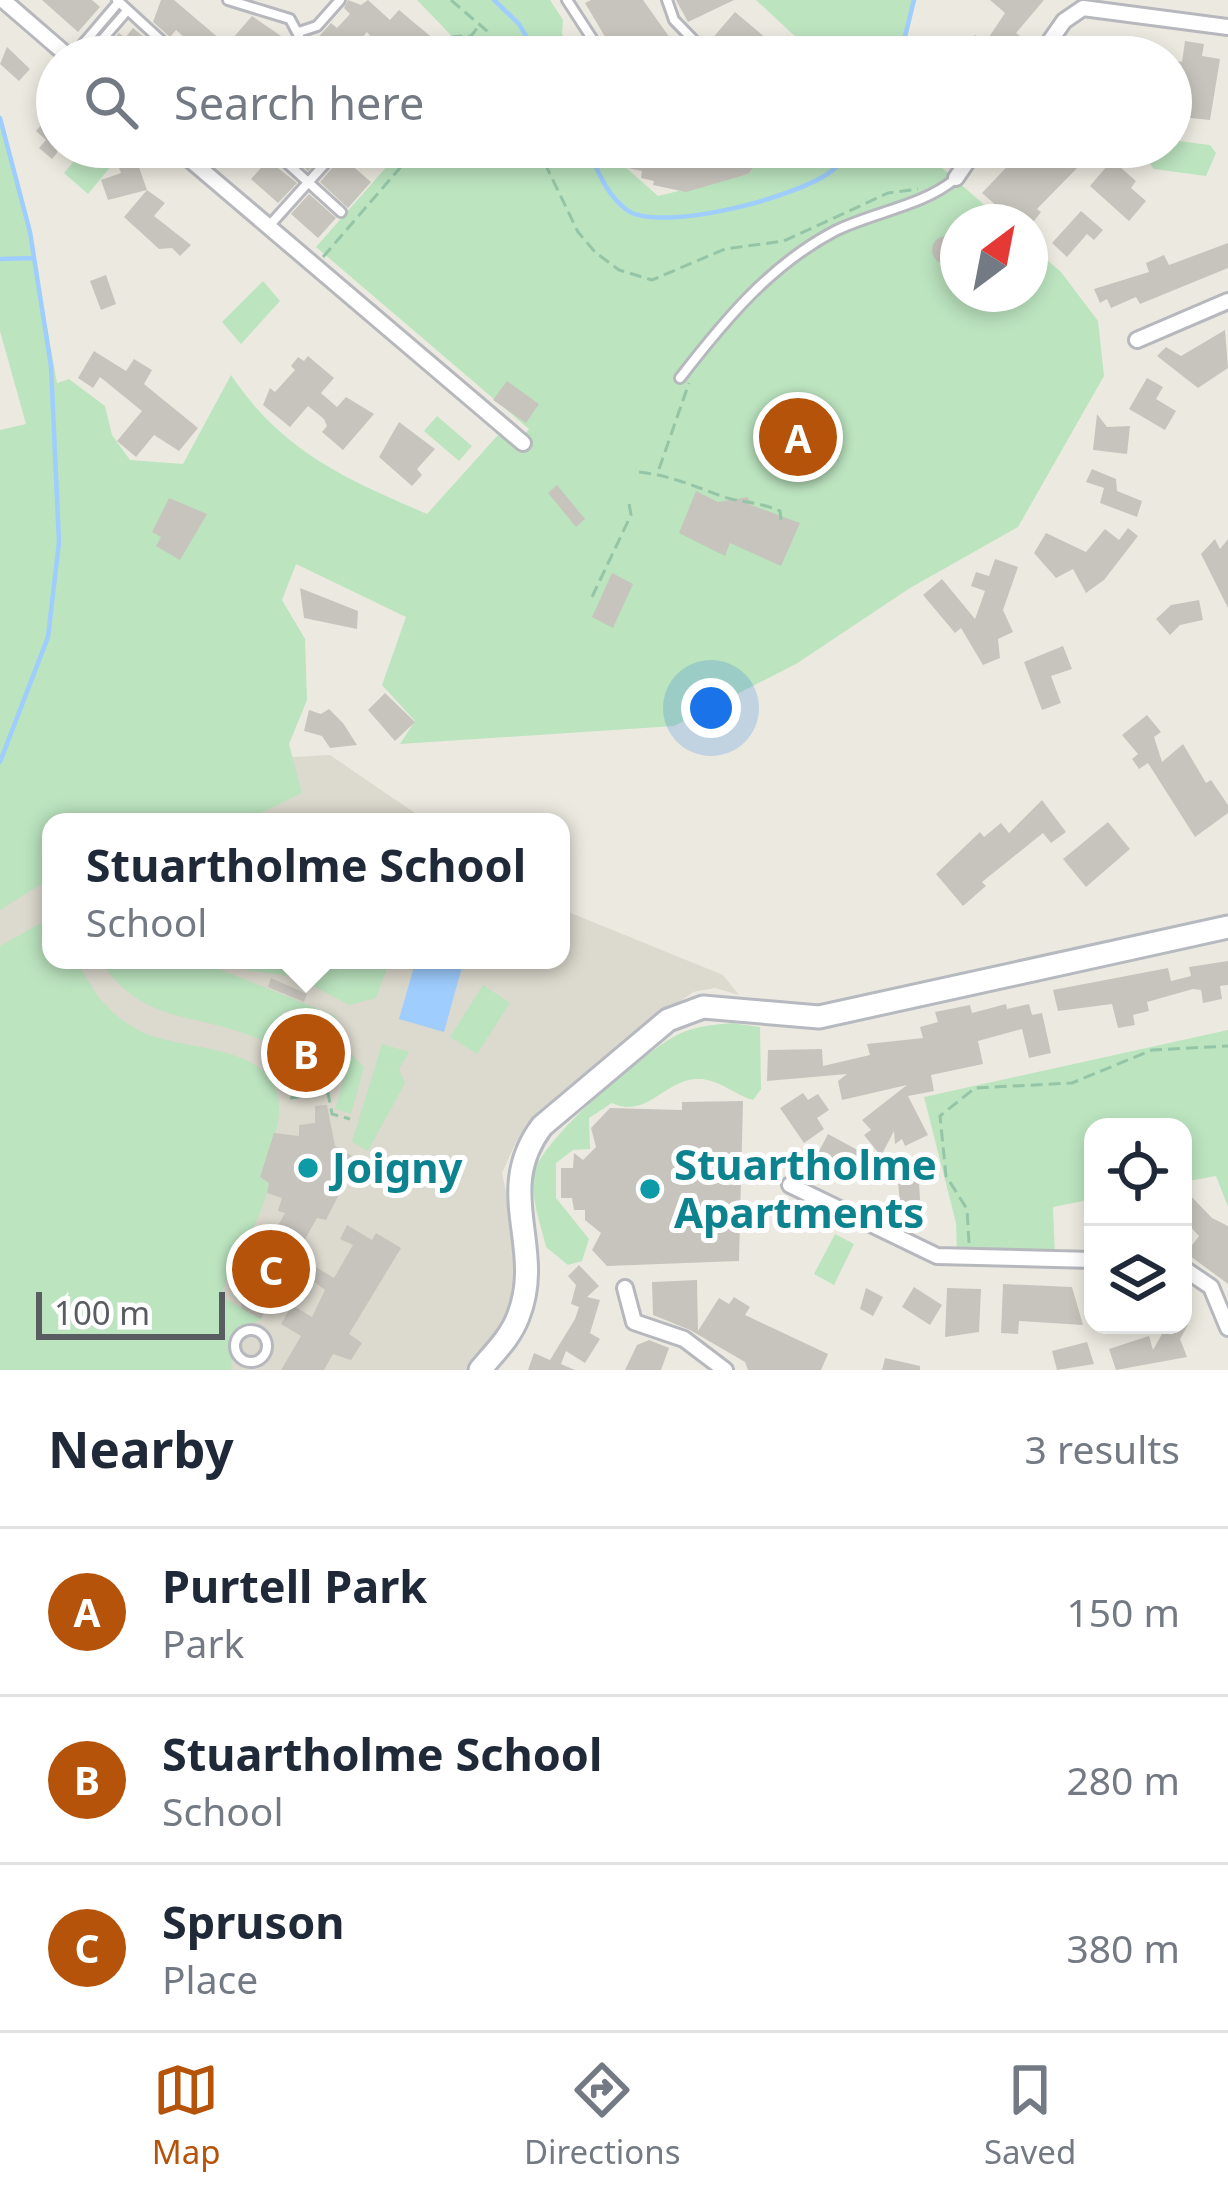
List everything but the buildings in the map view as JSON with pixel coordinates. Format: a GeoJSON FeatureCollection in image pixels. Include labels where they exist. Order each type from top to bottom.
{"type":"FeatureCollection","features":[{"type":"Feature","properties":{"kind":"main road"},"geometry":{"type":"LineString","coordinates":[[480,1370],[509,1337],[524,1302],[526,1255],[516,1180],[528,1144],[542,1126],[668,1020],[725,1005],[819,1017],[1228,927]]}},
{"type":"Feature","properties":{"kind":"street"},"geometry":{"type":"LineString","coordinates":[[3,0],[46,36]]}},
{"type":"Feature","properties":{"kind":"street"},"geometry":{"type":"LineString","coordinates":[[1054,36],[1064,21],[1083,8],[1228,27]]}},
{"type":"Feature","properties":{"kind":"street"},"geometry":{"type":"LineString","coordinates":[[199,168],[523,442]]}},
{"type":"Feature","properties":{"kind":"street"},"geometry":{"type":"LineString","coordinates":[[950,183],[961,168]]}},
{"type":"Feature","properties":{"kind":"street"},"geometry":{"type":"LineString","coordinates":[[1137,340],[1228,301]]}},
{"type":"Feature","properties":{"kind":"street"},"geometry":{"type":"LineString","coordinates":[[790,1185],[937,1256],[1084,1260]]}},
{"type":"Feature","properties":{"kind":"street"},"geometry":{"type":"LineString","coordinates":[[1192,1274],[1211,1287],[1228,1328]]}},
{"type":"Feature","properties":{"kind":"street"},"geometry":{"type":"LineString","coordinates":[[625,1288],[634,1322],[684,1339],[725,1370]]}},
{"type":"Feature","properties":{"kind":"lane"},"geometry":{"type":"LineString","coordinates":[[228,0],[290,19],[299,32]]}},
{"type":"Feature","properties":{"kind":"lane"},"geometry":{"type":"LineString","coordinates":[[299,32],[317,26],[340,0]]}},
{"type":"Feature","properties":{"kind":"lane"},"geometry":{"type":"LineString","coordinates":[[567,0],[590,36]]}},
{"type":"Feature","properties":{"kind":"lane"},"geometry":{"type":"LineString","coordinates":[[667,0],[674,20],[690,36]]}},
{"type":"Feature","properties":{"kind":"lane"},"geometry":{"type":"LineString","coordinates":[[90,36],[120,4]]}},
{"type":"Feature","properties":{"kind":"lane"},"geometry":{"type":"LineString","coordinates":[[100,36],[120,4]]}},
{"type":"Feature","properties":{"kind":"lane"},"geometry":{"type":"LineString","coordinates":[[120,4],[156,36]]}},
{"type":"Feature","properties":{"kind":"lane"},"geometry":{"type":"LineString","coordinates":[[298,36],[299,32]]}},
{"type":"Feature","properties":{"kind":"lane"},"geometry":{"type":"LineString","coordinates":[[293,168],[341,212]]}},
{"type":"Feature","properties":{"kind":"lane"},"geometry":{"type":"LineString","coordinates":[[268,227],[321,168]]}},
{"type":"Feature","properties":{"kind":"lane"},"geometry":{"type":"LineString","coordinates":[[684,381],[730,314],[777,271],[836,231],[950,183]]}},
{"type":"Feature","properties":{"kind":"lane"},"geometry":{"type":"LineString","coordinates":[[254,1330],[267,1347],[262,1358],[249,1362],[234,1346],[238,1335],[254,1330]]}},
{"type":"Feature","properties":{"kind":"path"},"geometry":{"type":"LineString","coordinates":[[452,0],[486,36]]}},
{"type":"Feature","properties":{"kind":"path"},"geometry":{"type":"LineString","coordinates":[[471,36],[479,24]]}},
{"type":"Feature","properties":{"kind":"path"},"geometry":{"type":"LineString","coordinates":[[314,267],[400,168]]}},
{"type":"Feature","properties":{"kind":"path"},"geometry":{"type":"LineString","coordinates":[[547,168],[578,232],[596,252],[619,270],[652,280],[724,250],[784,241],[888,194],[950,183]]}},
{"type":"Feature","properties":{"kind":"path"},"geometry":{"type":"LineString","coordinates":[[658,471],[684,381]]}},
{"type":"Feature","properties":{"kind":"path"},"geometry":{"type":"LineString","coordinates":[[639,472],[658,471],[731,500],[748,497],[779,511],[782,520]]}},
{"type":"Feature","properties":{"kind":"path"},"geometry":{"type":"LineString","coordinates":[[592,597],[631,515],[628,498]]}},
{"type":"Feature","properties":{"kind":"path"},"geometry":{"type":"LineString","coordinates":[[731,500],[735,508]]}},
{"type":"Feature","properties":{"kind":"path"},"geometry":{"type":"LineString","coordinates":[[970,1257],[967,1209],[946,1176],[940,1116],[974,1088],[1072,1083],[1152,1050],[1228,1046]]}},
{"type":"Feature","properties":{"kind":"path"},"geometry":{"type":"LineString","coordinates":[[290,1097],[328,1093],[332,1114],[350,1119]]}},
{"type":"Feature","properties":{"kind":"shaded area"},"geometry":{"type":"Polygon","coordinates":[[[330,755],[415,813],[42,813],[42,969],[570,969],[570,913],[723,975],[739,995],[715,988],[693,992],[571,1084],[538,1112],[516,1142],[502,1173],[514,1231],[514,1296],[501,1329],[466,1370],[0,1370],[0,812],[275,758],[330,755]]]}},
{"type":"Feature","properties":{"kind":"green space"},"geometry":{"type":"Polygon","coordinates":[[[417,0],[550,0],[563,20],[563,36],[452,36],[417,0]]]}},
{"type":"Feature","properties":{"kind":"green space"},"geometry":{"type":"Polygon","coordinates":[[[756,0],[914,0],[905,36],[795,36],[756,0]]]}},
{"type":"Feature","properties":{"kind":"green space"},"geometry":{"type":"Polygon","coordinates":[[[0,118],[30,232],[57,383],[69,379],[105,406],[112,435],[130,460],[183,464],[231,375],[272,424],[317,460],[427,514],[498,435],[518,443],[529,429],[316,247],[386,168],[626,168],[658,196],[748,174],[753,168],[942,168],[983,204],[940,204],[940,312],[1048,312],[1048,261],[1098,321],[1104,376],[1018,527],[910,588],[796,664],[674,726],[400,744],[415,721],[382,685],[406,617],[296,564],[282,600],[305,639],[307,700],[289,744],[302,793],[261,813],[42,813],[42,884],[0,910],[0,430],[26,424],[0,331],[0,118]]]}},
{"type":"Feature","properties":{"kind":"green space"},"geometry":{"type":"Polygon","coordinates":[[[1192,143],[1210,145],[1216,153],[1206,176],[1154,169],[1192,168],[1192,143]]]}},
{"type":"Feature","properties":{"kind":"green space"},"geometry":{"type":"Polygon","coordinates":[[[68,168],[110,168],[88,194],[64,173],[68,168]]]}},
{"type":"Feature","properties":{"kind":"green space"},"geometry":{"type":"Polygon","coordinates":[[[263,281],[280,301],[241,344],[222,322],[263,281]]]}},
{"type":"Feature","properties":{"kind":"green space"},"geometry":{"type":"Polygon","coordinates":[[[437,416],[472,446],[459,461],[424,431],[437,416]]]}},
{"type":"Feature","properties":{"kind":"green space"},"geometry":{"type":"Polygon","coordinates":[[[42,924],[42,969],[82,969],[102,1000],[138,1030],[247,1061],[264,1072],[276,1089],[278,1121],[260,1177],[269,1183],[265,1199],[221,1296],[261,1319],[233,1334],[231,1370],[0,1370],[0,946],[42,924]]]}},
{"type":"Feature","properties":{"kind":"green space"},"geometry":{"type":"Polygon","coordinates":[[[107,969],[219,969],[338,1017],[315,1028],[284,1011],[271,1045],[156,1008],[117,982],[107,969]]]}},
{"type":"Feature","properties":{"kind":"green space"},"geometry":{"type":"Polygon","coordinates":[[[387,969],[376,998],[349,1005],[296,977],[246,970],[387,969]]]}},
{"type":"Feature","properties":{"kind":"green space"},"geometry":{"type":"Polygon","coordinates":[[[483,985],[510,1003],[477,1054],[450,1037],[483,985]]]}},
{"type":"Feature","properties":{"kind":"green space"},"geometry":{"type":"Polygon","coordinates":[[[732,1023],[760,1027],[761,1089],[753,1100],[700,1079],[677,1084],[636,1106],[612,1103],[589,1118],[590,1149],[573,1150],[556,1163],[556,1198],[589,1239],[582,1261],[568,1265],[546,1247],[539,1220],[533,1183],[541,1159],[596,1097],[664,1043],[692,1029],[732,1023]]]}},
{"type":"Feature","properties":{"kind":"green space"},"geometry":{"type":"Polygon","coordinates":[[[1228,1030],[1228,1207],[1216,1176],[1192,1180],[1192,1118],[1084,1118],[1084,1201],[1053,1207],[1055,1256],[957,1252],[956,1223],[924,1097],[1228,1030]]]}},
{"type":"Feature","properties":{"kind":"green space"},"geometry":{"type":"Polygon","coordinates":[[[382,1044],[409,1052],[399,1069],[405,1083],[368,1151],[352,1142],[382,1044]]]}},
{"type":"Feature","properties":{"kind":"green space"},"geometry":{"type":"Polygon","coordinates":[[[351,1054],[364,1067],[351,1114],[335,1109],[351,1054]]]}},
{"type":"Feature","properties":{"kind":"green space"},"geometry":{"type":"Polygon","coordinates":[[[835,1234],[854,1244],[834,1285],[814,1274],[835,1234]]]}},
{"type":"Feature","properties":{"kind":"water"},"geometry":{"type":"Polygon","coordinates":[[[413,969],[461,969],[444,1032],[399,1019],[413,969]]]}},
{"type":"Feature","properties":{"kind":"waterway"},"geometry":{"type":"LineString","coordinates":[[494,0],[526,36]]}},
{"type":"Feature","properties":{"kind":"waterway"},"geometry":{"type":"LineString","coordinates":[[905,36],[914,0]]}},
{"type":"Feature","properties":{"kind":"waterway"},"geometry":{"type":"LineString","coordinates":[[0,118],[30,232],[51,366],[59,542],[48,637],[0,762]]}},
{"type":"Feature","properties":{"kind":"waterway"},"geometry":{"type":"LineString","coordinates":[[597,168],[613,197],[627,210],[669,218],[764,200],[835,168]]}},
{"type":"Feature","properties":{"kind":"waterway"},"geometry":{"type":"LineString","coordinates":[[0,259],[34,258]]}},
{"type":"Feature","properties":{"kind":"place","name":"Purtell Park"},"geometry":{"type":"Point","coordinates":[798,437]}},
{"type":"Feature","properties":{"kind":"place","name":"Stuartholme School"},"geometry":{"type":"Point","coordinates":[306,1053]}},
{"type":"Feature","properties":{"kind":"place","name":"Joigny"},"geometry":{"type":"Point","coordinates":[308,1168]}},
{"type":"Feature","properties":{"kind":"place","name":"Stuartholme Apartments"},"geometry":{"type":"Point","coordinates":[650,1189]}},
{"type":"Feature","properties":{"kind":"place","name":"Spruson"},"geometry":{"type":"Point","coordinates":[271,1269]}}]}
